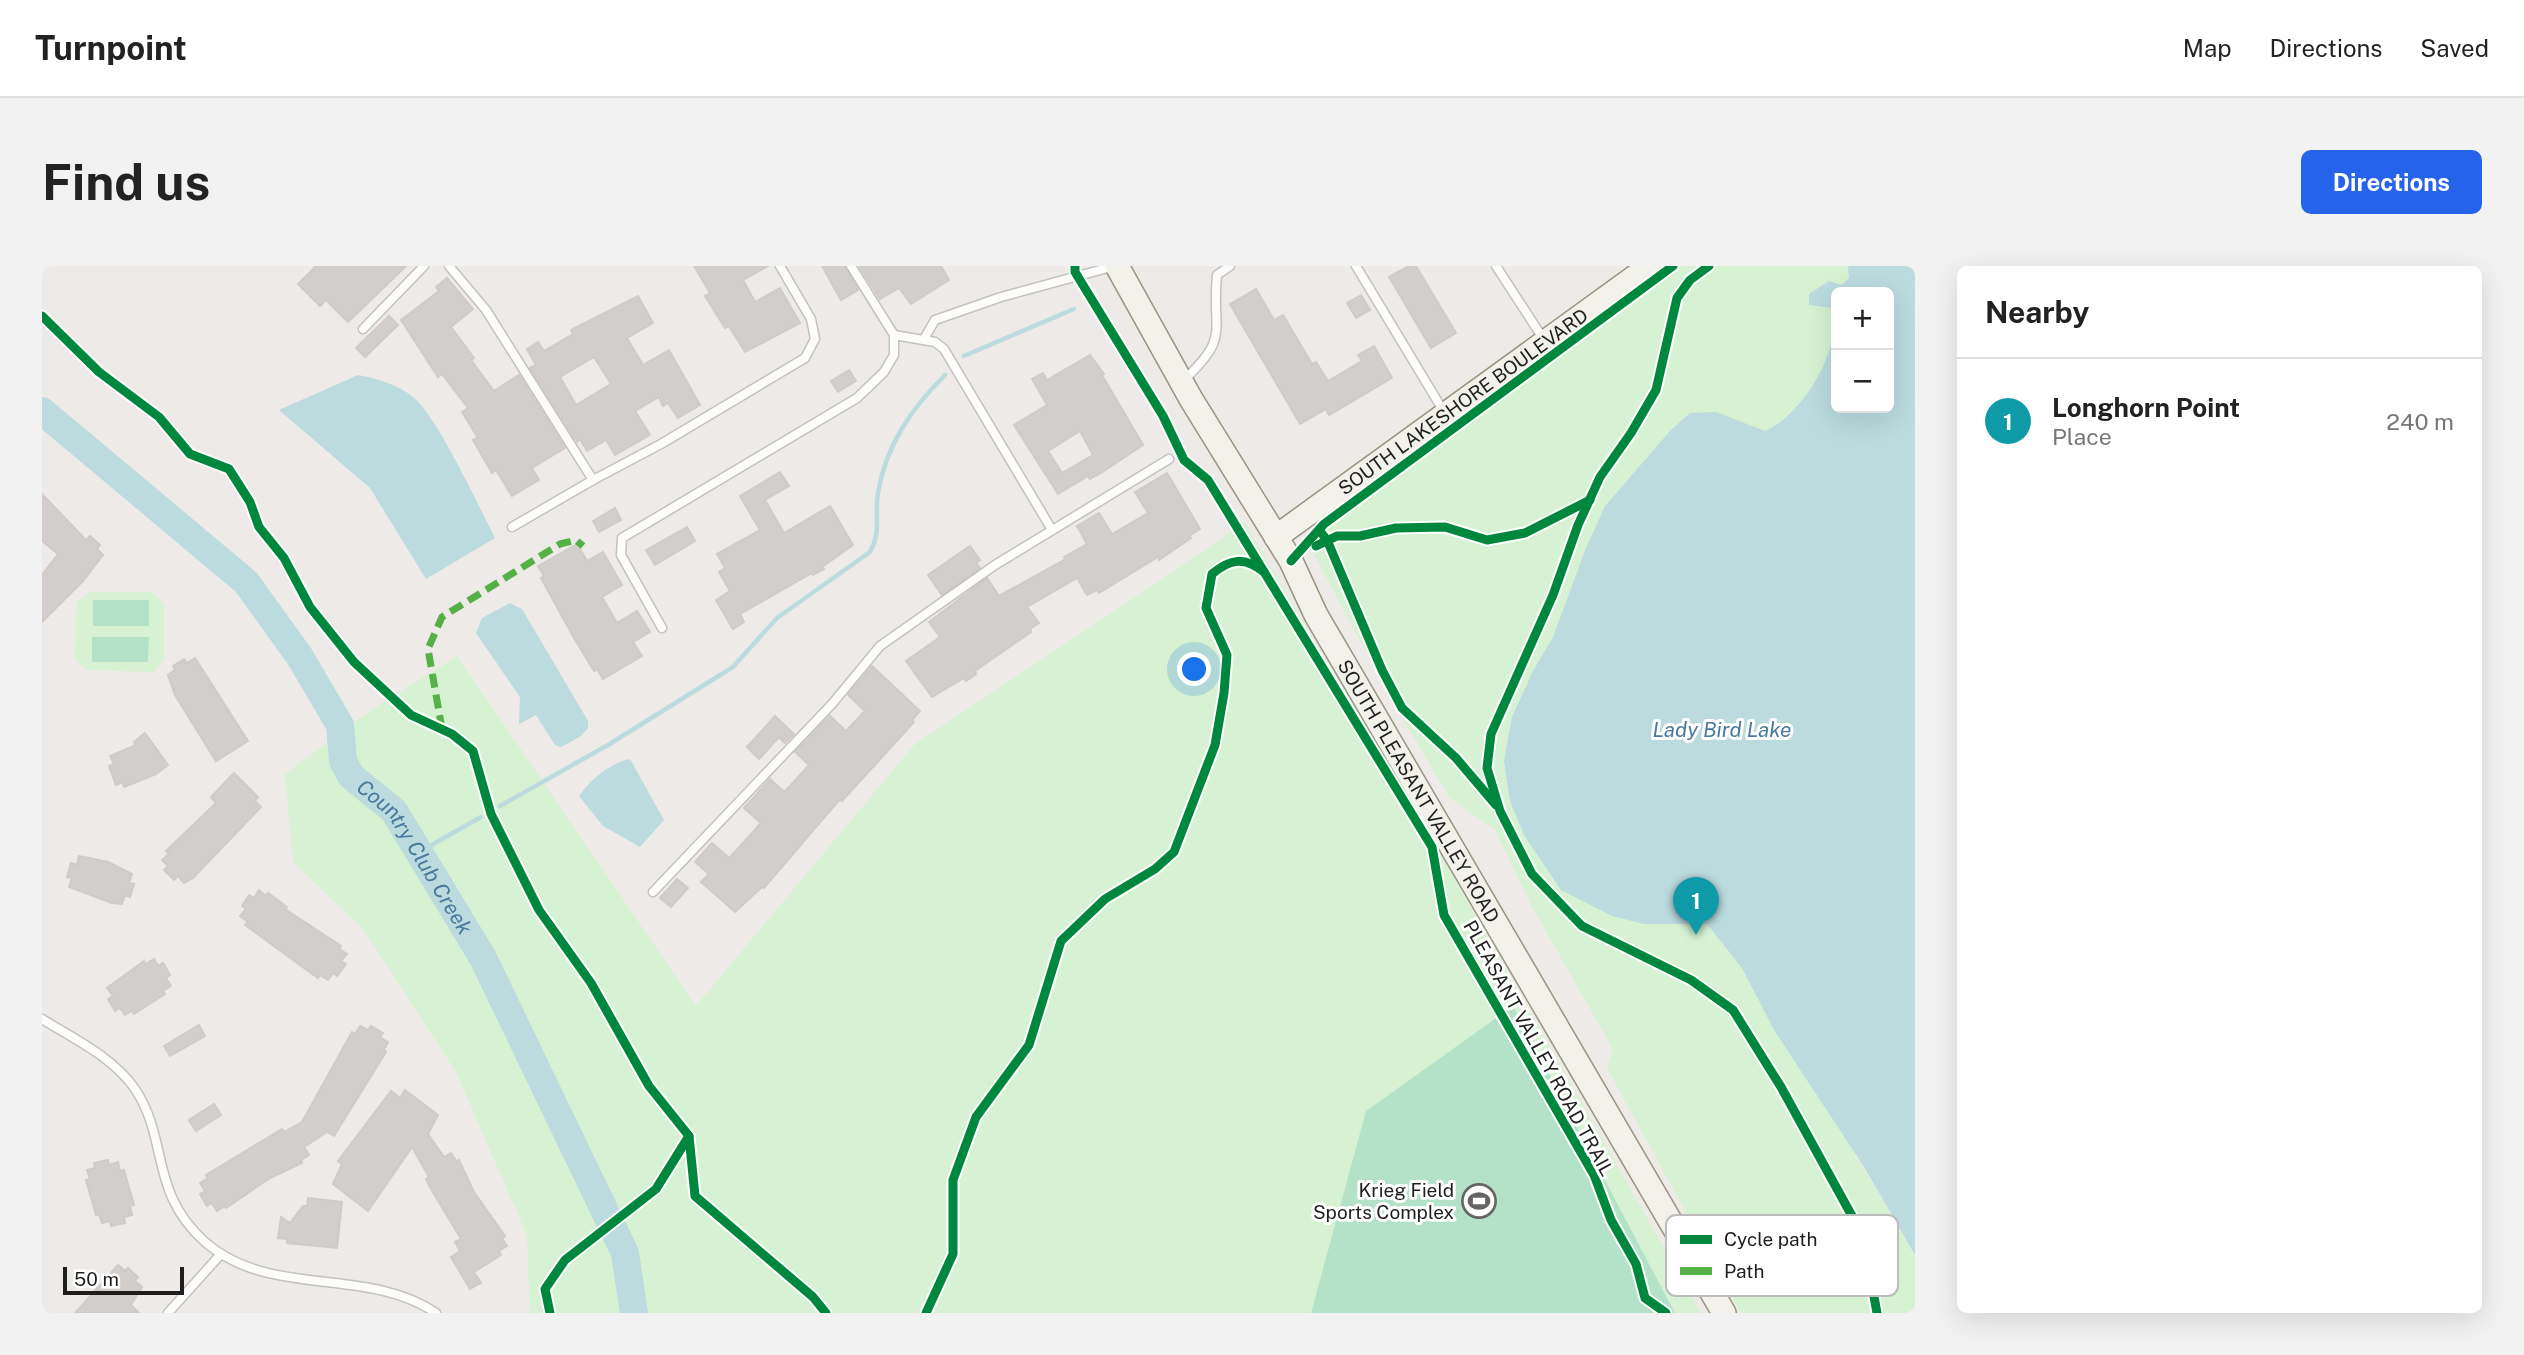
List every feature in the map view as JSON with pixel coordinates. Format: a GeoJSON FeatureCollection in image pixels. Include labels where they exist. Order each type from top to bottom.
{"type":"FeatureCollection","features":[{"type":"Feature","properties":{"kind":"main road","name":"SOUTH PLEASANT VALLEY ROAD"},"geometry":{"type":"LineString","coordinates":[[1116,266],[1181,383],[1276,537],[1316,615],[1667,1215]]}},
{"type":"Feature","properties":{"kind":"main road","name":"SOUTH LAKESHORE BOULEVARD"},"geometry":{"type":"LineString","coordinates":[[1276,537],[1650,266]]}},
{"type":"Feature","properties":{"kind":"main road","name":"SOUTH PLEASANT VALLEY ROAD"},"geometry":{"type":"LineString","coordinates":[[1714,1296],[1724,1313]]}},
{"type":"Feature","properties":{"kind":"lane"},"geometry":{"type":"LineString","coordinates":[[363,329],[424,266]]}},
{"type":"Feature","properties":{"kind":"lane"},"geometry":{"type":"LineString","coordinates":[[449,266],[485,310],[593,480]]}},
{"type":"Feature","properties":{"kind":"lane"},"geometry":{"type":"LineString","coordinates":[[512,527],[661,444],[805,358],[816,339],[811,319],[780,266]]}},
{"type":"Feature","properties":{"kind":"lane"},"geometry":{"type":"LineString","coordinates":[[662,628],[621,555],[622,537],[857,398],[884,372],[894,355],[894,335],[851,266]]}},
{"type":"Feature","properties":{"kind":"lane"},"geometry":{"type":"LineString","coordinates":[[924,339],[935,320],[1034,288],[1116,266]]}},
{"type":"Feature","properties":{"kind":"lane"},"geometry":{"type":"LineString","coordinates":[[1181,383],[1210,355],[1218,334],[1217,275],[1230,266]]}},
{"type":"Feature","properties":{"kind":"lane"},"geometry":{"type":"LineString","coordinates":[[1356,266],[1446,414]]}},
{"type":"Feature","properties":{"kind":"lane"},"geometry":{"type":"LineString","coordinates":[[1496,266],[1545,342]]}},
{"type":"Feature","properties":{"kind":"lane"},"geometry":{"type":"LineString","coordinates":[[894,335],[924,339],[944,349],[1052,530]]}},
{"type":"Feature","properties":{"kind":"lane"},"geometry":{"type":"LineString","coordinates":[[653,892],[832,704],[880,646],[995,565],[1169,458]]}},
{"type":"Feature","properties":{"kind":"lane"},"geometry":{"type":"LineString","coordinates":[[42,1019],[115,1066],[135,1090],[148,1117],[163,1180],[173,1203],[188,1224],[220,1254],[259,1272],[385,1291],[409,1298],[436,1313]]}},
{"type":"Feature","properties":{"kind":"lane"},"geometry":{"type":"LineString","coordinates":[[168,1313],[220,1254]]}},
{"type":"Feature","properties":{"kind":"green space"},"geometry":{"type":"Polygon","coordinates":[[[1678,266],[1866,266],[1842,287],[1831,287],[1831,362],[1709,913],[1891,1215],[1687,1215],[1607,1068],[1613,1049],[1531,905],[1495,830],[1450,798],[1397,710],[1311,549],[1324,528],[1678,266]]]}},
{"type":"Feature","properties":{"kind":"green space"},"geometry":{"type":"Polygon","coordinates":[[[1245,523],[1418,815],[1666,1251],[1666,1296],[1691,1296],[1701,1313],[530,1313],[527,1235],[456,1072],[363,929],[293,862],[285,774],[374,708],[457,656],[696,1006],[915,744],[1245,523]]]}},
{"type":"Feature","properties":{"kind":"green space"},"geometry":{"type":"Polygon","coordinates":[[[89,592],[152,592],[164,604],[164,659],[154,672],[87,670],[75,659],[77,603],[89,592]]]}},
{"type":"Feature","properties":{"kind":"green space"},"geometry":{"type":"Polygon","coordinates":[[[93,600],[149,600],[149,626],[93,626],[93,600]]]}},
{"type":"Feature","properties":{"kind":"green space"},"geometry":{"type":"Polygon","coordinates":[[[92,637],[149,637],[148,662],[92,662],[92,637]]]}},
{"type":"Feature","properties":{"kind":"green space","name":"Krieg Field Sports Complex"},"geometry":{"type":"Polygon","coordinates":[[[1513,1006],[1675,1313],[1311,1313],[1366,1111],[1513,1006]]]}},
{"type":"Feature","properties":{"kind":"green space"},"geometry":{"type":"Polygon","coordinates":[[[1898,1226],[1915,1254],[1915,1313],[1741,1313],[1732,1296],[1898,1296],[1898,1226]]]}},
{"type":"Feature","properties":{"kind":"water","name":"Lady Bird Lake"},"geometry":{"type":"Polygon","coordinates":[[[1848,266],[1915,266],[1915,1255],[1898,1226],[1898,1215],[1892,1215],[1864,1167],[1774,1030],[1742,968],[1707,924],[1644,924],[1612,916],[1561,890],[1524,835],[1510,801],[1504,761],[1512,717],[1533,671],[1553,637],[1586,548],[1605,506],[1671,430],[1690,413],[1716,412],[1765,431],[1779,423],[1806,396],[1826,360],[1831,345],[1831,413],[1894,413],[1894,287],[1831,287],[1831,308],[1809,305],[1809,294],[1829,281],[1842,285],[1849,278],[1848,266]]]}},
{"type":"Feature","properties":{"kind":"water"},"geometry":{"type":"Polygon","coordinates":[[[358,375],[380,380],[400,389],[423,407],[457,463],[495,538],[426,579],[370,488],[279,410],[358,375]]]}},
{"type":"Feature","properties":{"kind":"water"},"geometry":{"type":"Polygon","coordinates":[[[510,603],[522,609],[588,721],[588,728],[581,736],[561,747],[555,745],[536,715],[519,724],[520,697],[476,633],[482,618],[510,603]]]}},
{"type":"Feature","properties":{"kind":"water"},"geometry":{"type":"Polygon","coordinates":[[[630,759],[664,820],[640,847],[603,826],[579,796],[601,773],[630,759]]]}},
{"type":"Feature","properties":{"kind":"building"},"geometry":{"type":"Polygon","coordinates":[[[316,266],[406,266],[348,322],[326,300],[320,306],[298,284],[316,266]]]}},
{"type":"Feature","properties":{"kind":"building"},"geometry":{"type":"Polygon","coordinates":[[[694,266],[768,266],[743,280],[755,302],[780,288],[800,323],[745,352],[729,326],[725,328],[705,296],[710,293],[694,266]]]}},
{"type":"Feature","properties":{"kind":"building"},"geometry":{"type":"Polygon","coordinates":[[[822,266],[845,266],[858,290],[841,300],[822,266]]]}},
{"type":"Feature","properties":{"kind":"building"},"geometry":{"type":"Polygon","coordinates":[[[859,266],[941,266],[949,280],[911,304],[899,288],[880,299],[859,266]]]}},
{"type":"Feature","properties":{"kind":"building"},"geometry":{"type":"Polygon","coordinates":[[[1409,266],[1416,266],[1456,333],[1431,348],[1389,277],[1409,266]]]}},
{"type":"Feature","properties":{"kind":"building"},"geometry":{"type":"Polygon","coordinates":[[[447,278],[473,309],[451,327],[474,358],[471,360],[494,391],[519,375],[565,448],[532,468],[539,480],[512,496],[496,470],[492,473],[473,440],[478,438],[462,412],[468,408],[442,374],[438,377],[401,320],[439,291],[436,287],[447,278]]]}},
{"type":"Feature","properties":{"kind":"building"},"geometry":{"type":"Polygon","coordinates":[[[1256,289],[1274,320],[1283,315],[1312,364],[1316,362],[1328,381],[1362,361],[1358,355],[1374,346],[1392,378],[1329,415],[1326,409],[1300,424],[1230,304],[1256,289]]]}},
{"type":"Feature","properties":{"kind":"building"},"geometry":{"type":"Polygon","coordinates":[[[1361,295],[1370,310],[1356,318],[1347,303],[1361,295]]]}},
{"type":"Feature","properties":{"kind":"building"},"geometry":{"type":"Polygon","coordinates":[[[638,296],[653,323],[627,338],[643,365],[669,350],[700,405],[678,418],[668,403],[663,406],[659,397],[635,411],[650,435],[615,455],[606,440],[587,451],[580,439],[577,442],[530,368],[536,365],[527,349],[538,342],[544,351],[573,334],[571,330],[638,296]],[[594,357],[560,377],[576,405],[611,384],[594,357]]]}},
{"type":"Feature","properties":{"kind":"building"},"geometry":{"type":"Polygon","coordinates":[[[389,316],[398,325],[365,357],[356,348],[389,316]]]}},
{"type":"Feature","properties":{"kind":"building"},"geometry":{"type":"Polygon","coordinates":[[[1090,355],[1104,374],[1102,375],[1143,445],[1101,473],[1090,479],[1088,476],[1058,494],[1014,425],[1047,405],[1032,379],[1043,373],[1047,380],[1090,355]],[[1080,431],[1048,451],[1062,473],[1093,455],[1080,431]]]}},
{"type":"Feature","properties":{"kind":"building"},"geometry":{"type":"Polygon","coordinates":[[[849,370],[856,381],[838,392],[831,381],[849,370]]]}},
{"type":"Feature","properties":{"kind":"building"},"geometry":{"type":"Polygon","coordinates":[[[780,472],[789,486],[765,500],[784,533],[830,506],[853,545],[822,567],[824,569],[813,575],[812,573],[740,614],[744,622],[733,629],[716,600],[730,591],[719,572],[725,568],[717,554],[760,530],[740,496],[780,472]]]}},
{"type":"Feature","properties":{"kind":"building"},"geometry":{"type":"Polygon","coordinates":[[[1167,473],[1200,529],[1189,536],[1191,538],[1159,560],[1158,557],[1099,593],[1097,590],[1087,595],[1077,578],[1027,607],[1039,623],[1030,629],[1031,632],[975,671],[976,674],[966,681],[964,678],[932,697],[906,661],[940,637],[929,622],[987,578],[999,596],[1066,559],[1064,557],[1087,544],[1077,526],[1099,513],[1112,534],[1148,513],[1135,492],[1167,473]]]}},
{"type":"Feature","properties":{"kind":"building"},"geometry":{"type":"Polygon","coordinates":[[[42,494],[86,540],[90,536],[100,545],[97,549],[103,555],[83,581],[42,622],[42,575],[58,554],[42,541],[42,494]]]}},
{"type":"Feature","properties":{"kind":"building"},"geometry":{"type":"Polygon","coordinates":[[[615,508],[621,520],[599,532],[593,521],[615,508]]]}},
{"type":"Feature","properties":{"kind":"building"},"geometry":{"type":"Polygon","coordinates":[[[687,527],[695,541],[655,565],[646,550],[687,527]]]}},
{"type":"Feature","properties":{"kind":"building"},"geometry":{"type":"Polygon","coordinates":[[[577,544],[587,561],[603,552],[622,585],[602,597],[617,623],[637,611],[650,632],[633,642],[642,656],[603,679],[597,669],[594,671],[574,638],[541,578],[544,576],[538,566],[577,544]]]}},
{"type":"Feature","properties":{"kind":"building"},"geometry":{"type":"Polygon","coordinates":[[[970,546],[980,560],[976,563],[980,568],[942,595],[928,575],[970,546]]]}},
{"type":"Feature","properties":{"kind":"building"},"geometry":{"type":"Polygon","coordinates":[[[195,658],[248,741],[216,761],[175,695],[168,675],[175,670],[173,666],[184,659],[187,663],[195,658]]]}},
{"type":"Feature","properties":{"kind":"building"},"geometry":{"type":"Polygon","coordinates":[[[872,666],[920,711],[912,720],[914,722],[842,801],[840,799],[764,888],[735,912],[701,882],[709,874],[695,862],[712,843],[729,858],[761,823],[744,808],[770,779],[784,792],[809,765],[795,752],[830,716],[846,731],[865,711],[848,695],[872,666]]]}},
{"type":"Feature","properties":{"kind":"building"},"geometry":{"type":"Polygon","coordinates":[[[775,716],[794,734],[785,743],[779,737],[759,759],[747,747],[775,716]]]}},
{"type":"Feature","properties":{"kind":"building"},"geometry":{"type":"Polygon","coordinates":[[[145,733],[168,765],[156,774],[124,787],[122,782],[116,785],[109,766],[114,764],[110,756],[136,745],[134,742],[145,733]]]}},
{"type":"Feature","properties":{"kind":"building"},"geometry":{"type":"Polygon","coordinates":[[[234,773],[258,797],[255,801],[261,807],[193,878],[184,883],[178,876],[174,880],[164,870],[168,866],[162,860],[169,854],[166,851],[216,803],[211,797],[234,773]]]}},
{"type":"Feature","properties":{"kind":"building"},"geometry":{"type":"Polygon","coordinates":[[[79,856],[108,862],[132,874],[129,883],[134,884],[130,897],[125,895],[122,904],[112,903],[69,887],[72,878],[67,877],[71,863],[77,865],[79,856]]]}},
{"type":"Feature","properties":{"kind":"building"},"geometry":{"type":"Polygon","coordinates":[[[677,879],[688,888],[671,907],[660,898],[677,879]]]}},
{"type":"Feature","properties":{"kind":"building"},"geometry":{"type":"Polygon","coordinates":[[[259,890],[266,896],[268,893],[287,907],[285,909],[341,946],[339,949],[347,954],[341,961],[346,964],[337,976],[333,973],[328,980],[320,975],[318,978],[245,925],[248,922],[240,916],[246,909],[242,906],[249,895],[254,898],[259,890]]]}},
{"type":"Feature","properties":{"kind":"building"},"geometry":{"type":"Polygon","coordinates":[[[154,959],[158,966],[163,963],[170,975],[166,978],[171,986],[163,991],[165,994],[134,1014],[132,1011],[125,1015],[120,1008],[115,1011],[108,999],[113,996],[107,988],[144,961],[145,964],[154,959]]]}},
{"type":"Feature","properties":{"kind":"building"},"geometry":{"type":"Polygon","coordinates":[[[199,1025],[205,1036],[170,1056],[164,1046],[199,1025]]]}},
{"type":"Feature","properties":{"kind":"building"},"geometry":{"type":"Polygon","coordinates":[[[360,1026],[368,1030],[371,1026],[383,1033],[380,1037],[388,1042],[384,1050],[386,1052],[334,1136],[327,1132],[304,1147],[309,1155],[301,1160],[302,1163],[270,1178],[226,1208],[225,1206],[217,1211],[212,1203],[207,1206],[200,1194],[205,1191],[200,1183],[208,1178],[206,1175],[282,1129],[284,1132],[302,1122],[352,1032],[355,1034],[360,1026]]]}},
{"type":"Feature","properties":{"kind":"building"},"geometry":{"type":"Polygon","coordinates":[[[405,1090],[438,1115],[428,1134],[444,1157],[451,1153],[457,1162],[459,1160],[474,1192],[505,1236],[502,1238],[507,1246],[499,1251],[501,1255],[474,1272],[481,1283],[470,1289],[451,1257],[460,1251],[455,1242],[461,1239],[431,1189],[426,1179],[429,1177],[412,1147],[368,1211],[333,1184],[342,1164],[338,1161],[391,1091],[400,1098],[405,1090]]]}},
{"type":"Feature","properties":{"kind":"building"},"geometry":{"type":"Polygon","coordinates":[[[214,1104],[221,1115],[196,1131],[189,1120],[214,1104]]]}},
{"type":"Feature","properties":{"kind":"building"},"geometry":{"type":"Polygon","coordinates":[[[108,1160],[109,1165],[118,1162],[120,1171],[124,1170],[134,1205],[130,1206],[132,1215],[124,1217],[125,1223],[111,1226],[110,1221],[102,1223],[99,1214],[96,1215],[86,1180],[90,1179],[87,1170],[95,1168],[94,1163],[108,1160]]]}},
{"type":"Feature","properties":{"kind":"building"},"geometry":{"type":"Polygon","coordinates":[[[308,1198],[342,1202],[337,1248],[287,1243],[287,1239],[278,1238],[281,1217],[290,1223],[303,1206],[307,1206],[308,1198]]]}},
{"type":"Feature","properties":{"kind":"building"},"geometry":{"type":"Polygon","coordinates":[[[118,1265],[125,1271],[128,1268],[138,1277],[135,1281],[142,1287],[131,1305],[139,1313],[75,1313],[118,1265]]]}},
{"type":"Feature","properties":{"kind":"waterway"},"geometry":{"type":"LineString","coordinates":[[964,356],[1074,309]]}},
{"type":"Feature","properties":{"kind":"waterway"},"geometry":{"type":"LineString","coordinates":[[500,806],[608,745],[733,667],[777,618],[870,552],[876,537],[878,493],[887,459],[911,415],[945,375]]}},
{"type":"Feature","properties":{"kind":"waterway","name":"Country Club Creek"},"geometry":{"type":"LineString","coordinates":[[42,411],[246,582],[300,657],[340,725],[343,761],[351,776],[394,811],[483,958],[625,1253],[634,1313]]}},
{"type":"Feature","properties":{"kind":"waterway"},"geometry":{"type":"LineString","coordinates":[[421,851],[481,817]]}},
{"type":"Feature","properties":{"kind":"marked path"},"geometry":{"type":"LineString","coordinates":[[442,729],[428,649],[442,617],[560,544],[576,540],[583,546]]}},
{"type":"Feature","properties":{"kind":"cycle path","name":"PLEASANT VALLEY ROAD TRAIL"},"geometry":{"type":"LineString","coordinates":[[1075,266],[1075,272],[1163,416],[1184,460],[1208,480],[1432,847],[1444,915],[1594,1175],[1611,1220],[1636,1264],[1645,1298],[1666,1313]]}},
{"type":"Feature","properties":{"kind":"cycle path"},"geometry":{"type":"LineString","coordinates":[[1291,561],[1324,524],[1673,266]]}},
{"type":"Feature","properties":{"kind":"cycle path"},"geometry":{"type":"LineString","coordinates":[[1709,266],[1690,280],[1677,298],[1656,390],[1631,433],[1600,477],[1578,525],[1553,595],[1491,734],[1487,768],[1500,811],[1532,874],[1582,926],[1691,980],[1733,1010],[1781,1087],[1851,1215]]}},
{"type":"Feature","properties":{"kind":"cycle path"},"geometry":{"type":"LineString","coordinates":[[42,316],[99,372],[159,417],[190,454],[229,469],[250,502],[259,527],[284,558],[310,607],[354,662],[411,715],[452,734],[473,751],[491,814],[539,910],[591,983],[649,1086],[689,1136],[695,1196],[813,1297],[826,1313]]}},
{"type":"Feature","properties":{"kind":"cycle path"},"geometry":{"type":"LineString","coordinates":[[1316,546],[1337,536],[1360,536],[1396,528],[1445,527],[1487,540],[1525,533],[1590,500]]}},
{"type":"Feature","properties":{"kind":"cycle path"},"geometry":{"type":"LineString","coordinates":[[1319,530],[1327,540],[1382,670],[1402,708],[1456,758],[1496,805]]}},
{"type":"Feature","properties":{"kind":"cycle path"},"geometry":{"type":"LineString","coordinates":[[926,1313],[953,1254],[953,1180],[976,1117],[1029,1045],[1061,941],[1105,899],[1155,869],[1174,852],[1215,745],[1224,693],[1227,655],[1206,608],[1212,574],[1237,561],[1250,563],[1264,572]]}},
{"type":"Feature","properties":{"kind":"cycle path"},"geometry":{"type":"LineString","coordinates":[[550,1313],[545,1289],[565,1260],[656,1189],[689,1136]]}},
{"type":"Feature","properties":{"kind":"cycle path"},"geometry":{"type":"LineString","coordinates":[[1874,1296],[1877,1313]]}},
{"type":"Feature","properties":{"kind":"place","name":"Longhorn Point"},"geometry":{"type":"Point","coordinates":[1696,935]}},
{"type":"Feature","properties":{"kind":"place","name":"Krieg Field Sports Complex"},"geometry":{"type":"Point","coordinates":[1479,1201]}}]}
